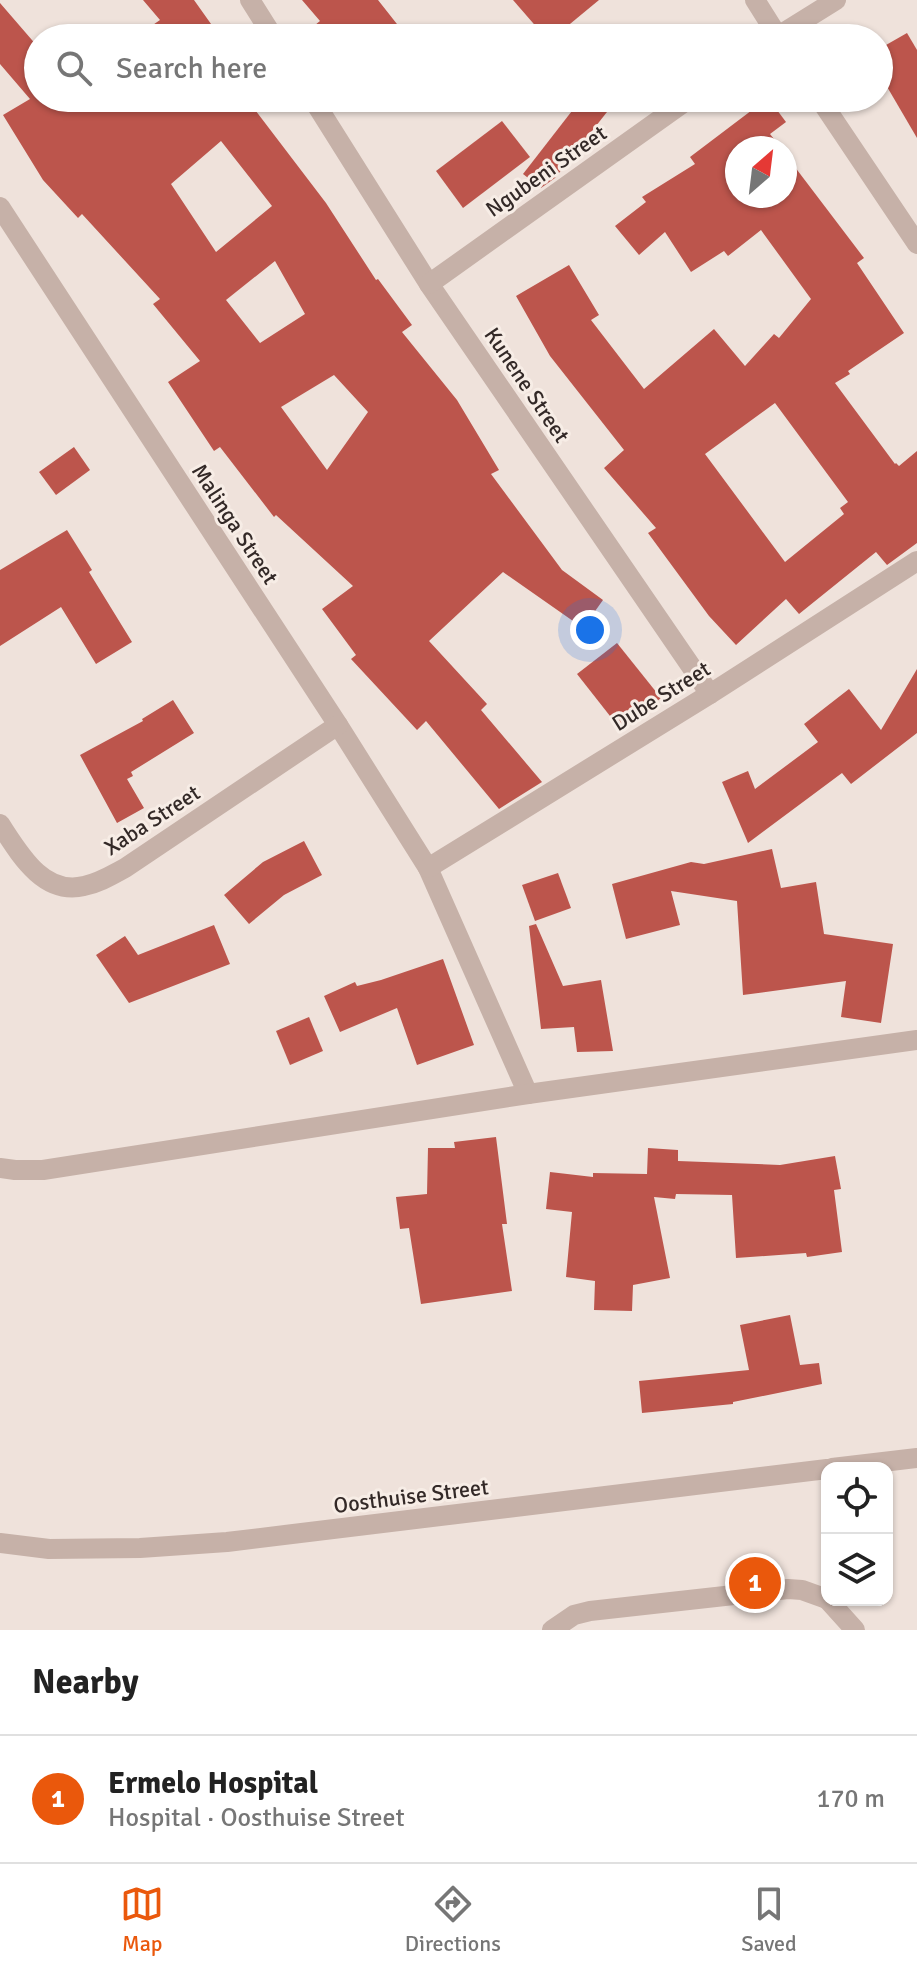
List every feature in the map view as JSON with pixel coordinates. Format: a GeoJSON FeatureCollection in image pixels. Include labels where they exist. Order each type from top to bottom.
{"type":"FeatureCollection","features":[{"type":"Feature","properties":{"kind":"street"},"geometry":{"type":"LineString","coordinates":[[250,0],[265,24]]}},
{"type":"Feature","properties":{"kind":"street"},"geometry":{"type":"LineString","coordinates":[[755,0],[769,24]]}},
{"type":"Feature","properties":{"kind":"street"},"geometry":{"type":"LineString","coordinates":[[798,24],[836,0]]}},
{"type":"Feature","properties":{"kind":"street","name":"Kunene Street"},"geometry":{"type":"LineString","coordinates":[[321,112],[429,284],[710,694]]}},
{"type":"Feature","properties":{"kind":"street","name":"Ngubeni Street"},"geometry":{"type":"LineString","coordinates":[[429,284],[670,112]]}},
{"type":"Feature","properties":{"kind":"street"},"geometry":{"type":"LineString","coordinates":[[828,112],[917,244]]}},
{"type":"Feature","properties":{"kind":"street","name":"Malinga Street"},"geometry":{"type":"LineString","coordinates":[[0,207],[7,231],[338,725],[428,868],[528,1094]]}},
{"type":"Feature","properties":{"kind":"street","name":"Dube Street"},"geometry":{"type":"LineString","coordinates":[[428,868],[710,694],[917,561]]}},
{"type":"Feature","properties":{"kind":"street","name":"Xaba Street"},"geometry":{"type":"LineString","coordinates":[[0,824],[32,869],[45,879],[62,887],[82,887],[125,868],[338,725]]}},
{"type":"Feature","properties":{"kind":"street"},"geometry":{"type":"LineString","coordinates":[[0,1168],[43,1170],[528,1094],[917,1040]]}},
{"type":"Feature","properties":{"kind":"street","name":"Oosthuise Street"},"geometry":{"type":"LineString","coordinates":[[882,1462],[917,1458]]}},
{"type":"Feature","properties":{"kind":"street","name":"Oosthuise Street"},"geometry":{"type":"LineString","coordinates":[[0,1543],[49,1549],[140,1548],[227,1542],[821,1469]]}},
{"type":"Feature","properties":{"kind":"street"},"geometry":{"type":"LineString","coordinates":[[552,1630],[574,1615],[610,1607],[788,1589],[802,1590],[821,1598]]}},
{"type":"Feature","properties":{"kind":"street"},"geometry":{"type":"LineString","coordinates":[[835,1606],[855,1630]]}},
{"type":"Feature","properties":{"kind":"building"},"geometry":{"type":"Polygon","coordinates":[[[143,0],[194,0],[211,24],[154,24],[160,20],[143,0]]]}},
{"type":"Feature","properties":{"kind":"building"},"geometry":{"type":"Polygon","coordinates":[[[302,0],[378,0],[397,24],[316,24],[320,21],[302,0]]]}},
{"type":"Feature","properties":{"kind":"building"},"geometry":{"type":"Polygon","coordinates":[[[513,0],[599,0],[570,24],[534,24],[513,0]]]}},
{"type":"Feature","properties":{"kind":"building"},"geometry":{"type":"Polygon","coordinates":[[[0,3],[24,31],[24,92],[0,64],[0,3]]]}},
{"type":"Feature","properties":{"kind":"building"},"geometry":{"type":"Polygon","coordinates":[[[907,33],[917,50],[917,138],[893,97],[893,41],[907,33]]]}},
{"type":"Feature","properties":{"kind":"building"},"geometry":{"type":"Polygon","coordinates":[[[24,103],[24,112],[257,112],[326,203],[376,280],[412,325],[402,332],[457,400],[499,470],[491,474],[562,570],[603,600],[583,628],[503,572],[429,641],[487,704],[481,710],[542,782],[499,809],[426,721],[417,730],[351,659],[356,655],[322,609],[353,586],[276,515],[274,517],[220,447],[214,451],[168,382],[200,361],[153,304],[160,299],[82,214],[78,218],[43,180],[3,115],[24,103]],[[221,141],[171,184],[216,252],[272,206],[221,141]],[[275,261],[226,300],[260,343],[305,314],[275,261]],[[334,375],[281,407],[327,470],[368,412],[334,375]]]}},
{"type":"Feature","properties":{"kind":"building"},"geometry":{"type":"Polygon","coordinates":[[[571,112],[607,112],[555,178],[541,188],[523,174],[571,112]]]}},
{"type":"Feature","properties":{"kind":"building"},"geometry":{"type":"Polygon","coordinates":[[[749,112],[778,112],[786,122],[770,134],[772,136],[725,136],[725,208],[797,208],[797,170],[864,258],[857,263],[904,333],[835,383],[895,464],[899,466],[917,451],[917,543],[887,565],[876,552],[799,614],[786,599],[736,645],[709,616],[648,533],[656,528],[604,468],[624,450],[550,356],[516,296],[569,265],[599,315],[591,320],[644,389],[714,329],[745,366],[774,334],[779,338],[811,299],[761,230],[728,256],[724,251],[691,272],[665,232],[639,255],[615,226],[646,202],[642,197],[695,164],[690,157],[749,112]],[[775,403],[705,454],[785,562],[844,514],[840,508],[848,502],[775,403]]]}},
{"type":"Feature","properties":{"kind":"building"},"geometry":{"type":"Polygon","coordinates":[[[502,121],[530,157],[463,208],[436,171],[502,121]]]}},
{"type":"Feature","properties":{"kind":"building"},"geometry":{"type":"Polygon","coordinates":[[[74,447],[90,470],[56,495],[39,472],[74,447]]]}},
{"type":"Feature","properties":{"kind":"building"},"geometry":{"type":"Polygon","coordinates":[[[67,530],[132,642],[96,664],[61,607],[0,646],[0,570],[67,530]]]}},
{"type":"Feature","properties":{"kind":"building"},"geometry":{"type":"Polygon","coordinates":[[[617,643],[661,698],[621,730],[577,674],[617,643]]]}},
{"type":"Feature","properties":{"kind":"building"},"geometry":{"type":"Polygon","coordinates":[[[917,669],[917,733],[851,784],[842,773],[748,843],[722,782],[748,771],[755,789],[818,742],[804,724],[849,689],[881,730],[917,669]]]}},
{"type":"Feature","properties":{"kind":"building"},"geometry":{"type":"Polygon","coordinates":[[[173,700],[194,733],[131,772],[133,776],[127,779],[144,808],[117,823],[80,755],[143,721],[173,700]]]}},
{"type":"Feature","properties":{"kind":"building"},"geometry":{"type":"Polygon","coordinates":[[[304,841],[322,875],[284,895],[249,924],[224,895],[263,862],[304,841]]]}},
{"type":"Feature","properties":{"kind":"building"},"geometry":{"type":"Polygon","coordinates":[[[772,849],[781,888],[816,882],[824,934],[893,944],[881,1023],[841,1017],[846,981],[743,995],[737,901],[671,891],[680,925],[626,939],[612,884],[691,862],[704,864],[772,849]]]}},
{"type":"Feature","properties":{"kind":"building"},"geometry":{"type":"Polygon","coordinates":[[[558,873],[571,908],[535,921],[522,885],[558,873]]]}},
{"type":"Feature","properties":{"kind":"building"},"geometry":{"type":"Polygon","coordinates":[[[536,924],[563,986],[601,980],[613,1051],[577,1052],[574,1027],[541,1029],[529,926],[536,924]]]}},
{"type":"Feature","properties":{"kind":"building"},"geometry":{"type":"Polygon","coordinates":[[[214,925],[230,964],[129,1003],[96,955],[125,936],[138,955],[214,925]]]}},
{"type":"Feature","properties":{"kind":"building"},"geometry":{"type":"Polygon","coordinates":[[[443,959],[474,1045],[417,1065],[397,1008],[340,1032],[324,996],[355,982],[357,986],[381,980],[443,959]]]}},
{"type":"Feature","properties":{"kind":"building"},"geometry":{"type":"Polygon","coordinates":[[[309,1017],[323,1051],[290,1065],[276,1031],[309,1017]]]}},
{"type":"Feature","properties":{"kind":"building"},"geometry":{"type":"Polygon","coordinates":[[[496,1137],[507,1224],[502,1224],[512,1291],[421,1304],[409,1228],[400,1229],[396,1197],[427,1194],[428,1148],[455,1148],[454,1142],[496,1137]]]}},
{"type":"Feature","properties":{"kind":"building"},"geometry":{"type":"Polygon","coordinates":[[[648,1148],[678,1150],[678,1161],[780,1165],[835,1156],[841,1189],[834,1190],[842,1252],[807,1257],[806,1253],[736,1258],[732,1195],[676,1194],[675,1199],[654,1197],[670,1278],[633,1285],[632,1311],[594,1310],[595,1281],[566,1277],[572,1212],[546,1209],[550,1172],[593,1177],[593,1173],[647,1174],[648,1148]]]}},
{"type":"Feature","properties":{"kind":"building"},"geometry":{"type":"Polygon","coordinates":[[[790,1315],[800,1365],[819,1363],[822,1384],[733,1404],[642,1413],[639,1381],[749,1370],[740,1325],[790,1315]]]}},
{"type":"Feature","properties":{"kind":"place","name":"Ermelo Hospital"},"geometry":{"type":"Point","coordinates":[755,1583]}}]}
